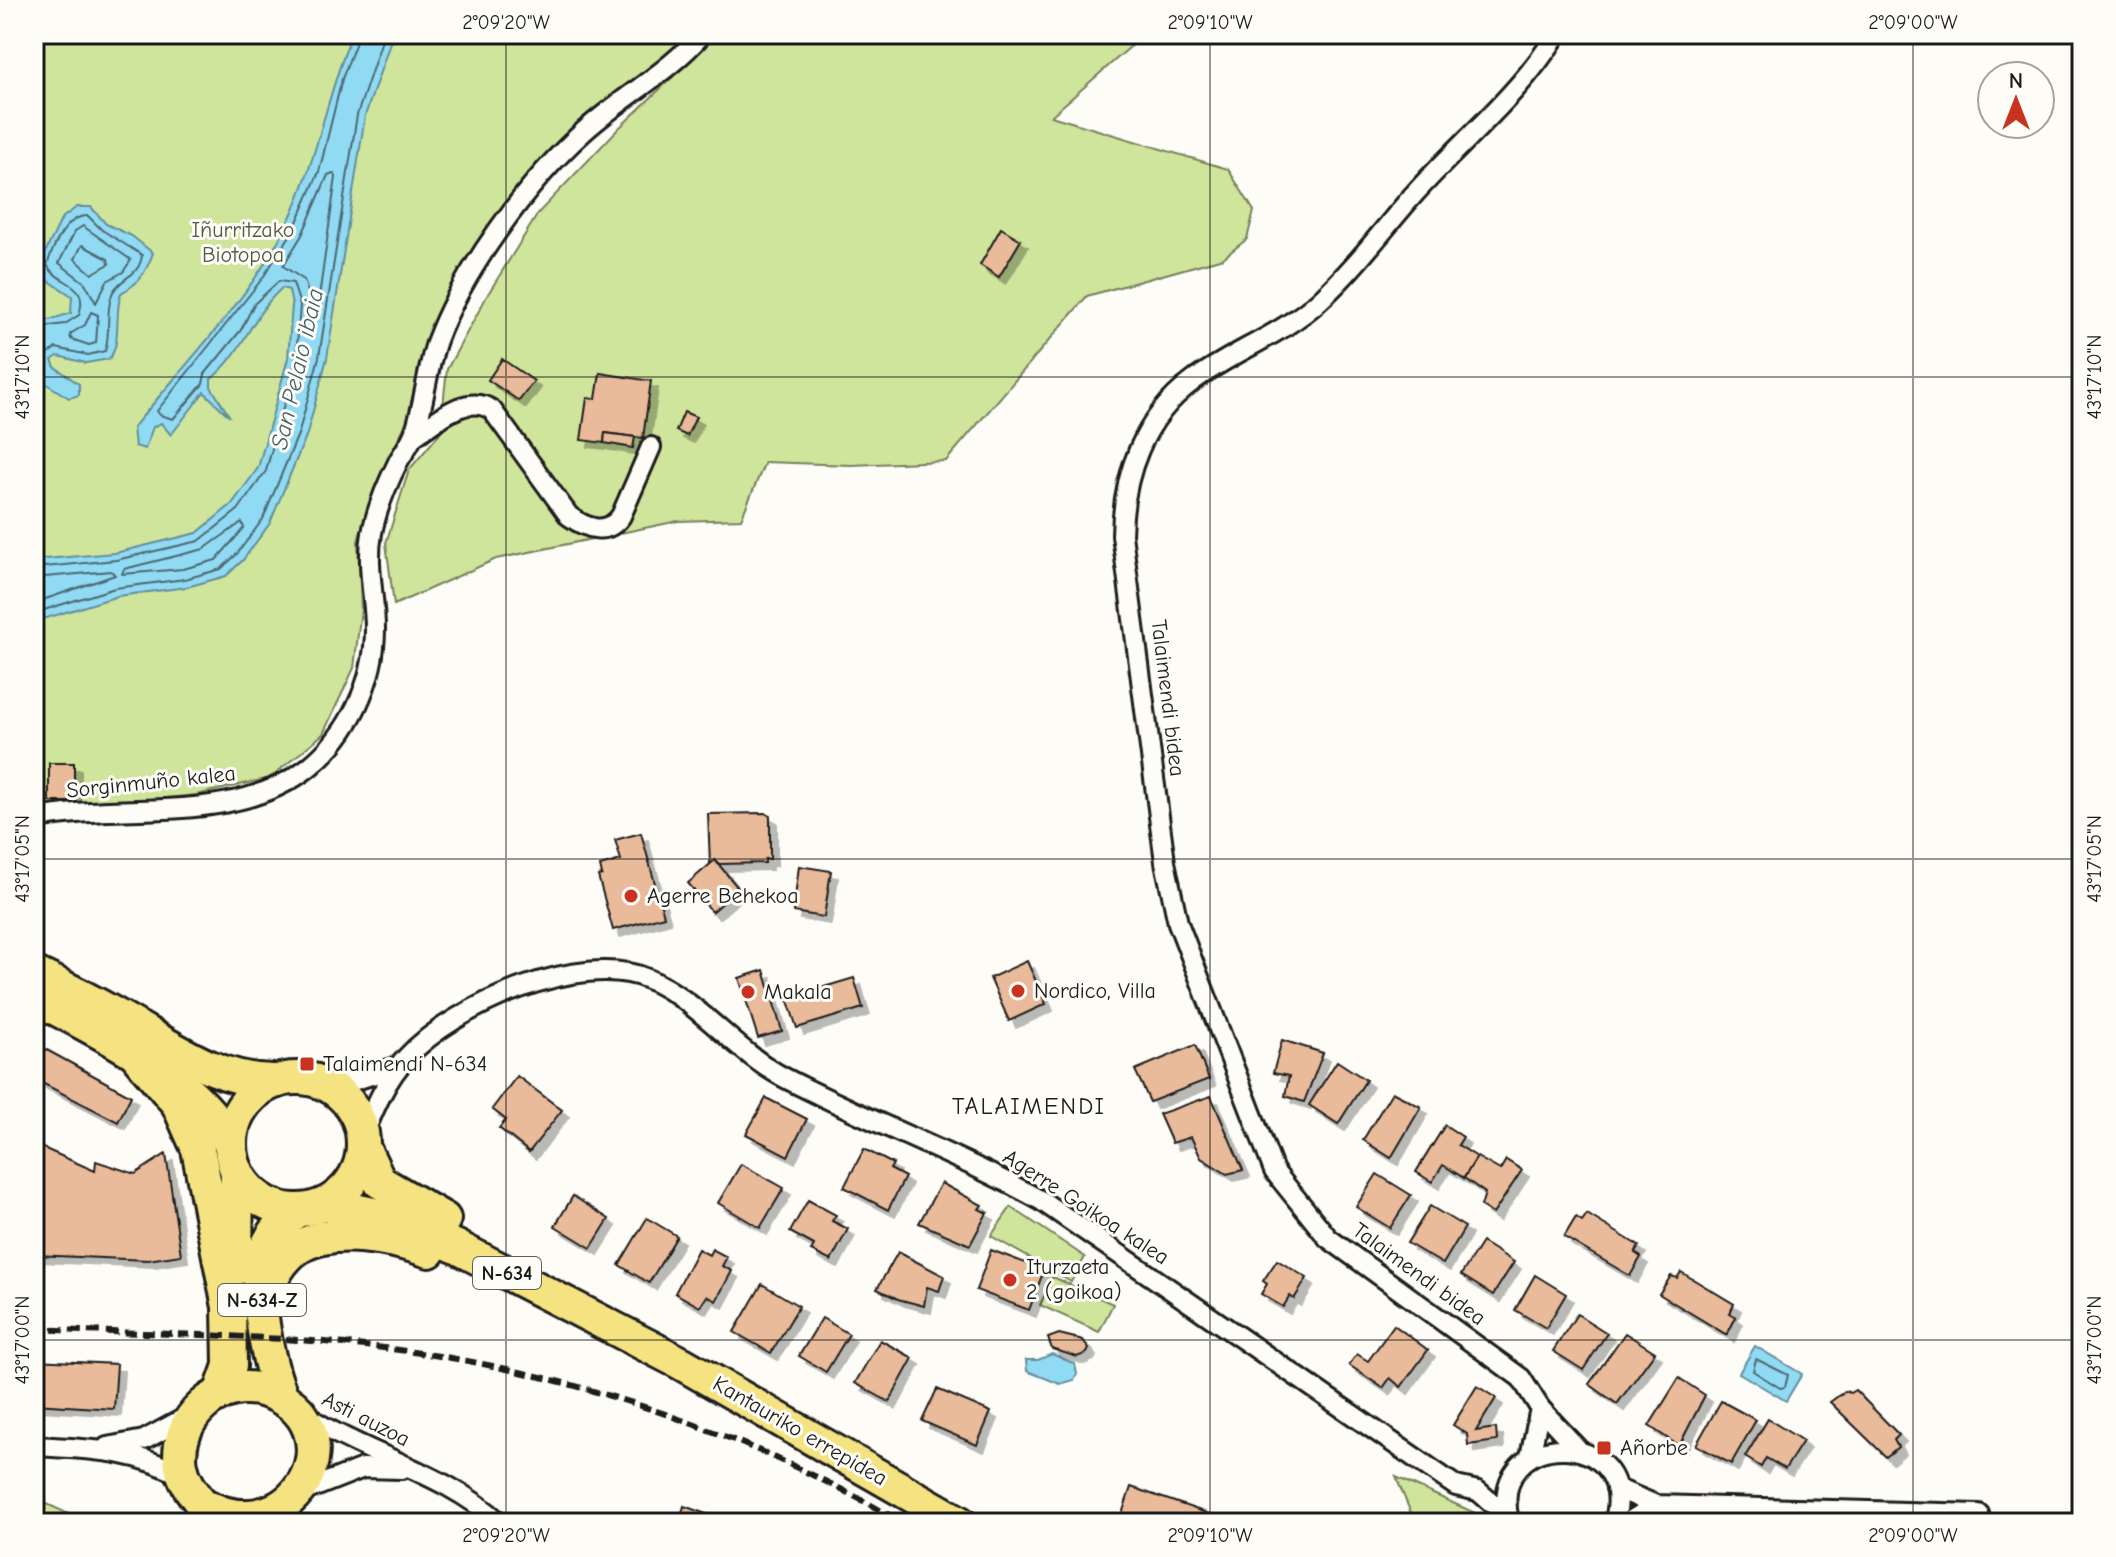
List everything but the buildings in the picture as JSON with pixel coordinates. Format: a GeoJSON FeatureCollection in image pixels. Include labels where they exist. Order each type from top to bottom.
{"type":"FeatureCollection","features":[{"type":"Feature","properties":{"kind":"highway","name":"N-634"},"geometry":{"type":"LineString","coordinates":[[35,979],[99,1031],[204,1104],[221,1124],[234,1158],[261,1199],[311,1207],[370,1211],[411,1226],[681,1363]]}},
{"type":"Feature","properties":{"kind":"highway","name":"N-634"},"geometry":{"type":"LineString","coordinates":[[35,979],[207,1067],[245,1079],[278,1081],[305,1078],[331,1088],[347,1100],[357,1117],[363,1142],[380,1182],[396,1194],[507,1250],[681,1363]]}},
{"type":"Feature","properties":{"kind":"highway"},"geometry":{"type":"LineString","coordinates":[[139,1058],[178,1104],[198,1149],[226,1284],[215,1391],[188,1423],[180,1451],[201,1502],[219,1515],[238,1521],[259,1520],[284,1509],[313,1459],[312,1441],[290,1404],[252,1389],[215,1391]]}},
{"type":"Feature","properties":{"kind":"highway"},"geometry":{"type":"LineString","coordinates":[[234,1158],[234,1124],[244,1105],[259,1090],[278,1081]]}},
{"type":"Feature","properties":{"kind":"highway"},"geometry":{"type":"LineString","coordinates":[[311,1207],[352,1180],[363,1142]]}},
{"type":"Feature","properties":{"kind":"highway","name":"N-634-Z"},"geometry":{"type":"LineString","coordinates":[[215,1391],[239,1326],[234,1158]]}},
{"type":"Feature","properties":{"kind":"highway","name":"N-634-Z"},"geometry":{"type":"LineString","coordinates":[[290,1404],[268,1359],[262,1258],[269,1242],[311,1207]]}},
{"type":"Feature","properties":{"kind":"highway"},"geometry":{"type":"LineString","coordinates":[[262,1298],[276,1271],[299,1247],[333,1237],[380,1239],[419,1247],[491,1274],[513,1276]]}},
{"type":"Feature","properties":{"kind":"highway","name":"Kantauriko errepidea"},"geometry":{"type":"LineString","coordinates":[[681,1363],[960,1523]]}},
{"type":"Feature","properties":{"kind":"street","name":"Sorginmuño kalea"},"geometry":{"type":"LineString","coordinates":[[34,819],[199,805],[243,798],[280,787],[323,754],[348,723],[364,686],[375,632],[370,582],[372,536],[379,504],[413,437],[438,339],[481,256],[576,139],[652,81],[702,34]]}},
{"type":"Feature","properties":{"kind":"street","name":"Talaimendi bidea"},"geometry":{"type":"LineString","coordinates":[[1557,34],[1516,90],[1417,191],[1334,287],[1288,327],[1193,381],[1165,409],[1131,466],[1123,500],[1122,535],[1165,862],[1178,923],[1274,1171],[1328,1238],[1514,1371],[1532,1391],[1540,1408],[1577,1448],[1598,1460],[1616,1488]]}},
{"type":"Feature","properties":{"kind":"street"},"geometry":{"type":"LineString","coordinates":[[413,437],[470,402],[484,404],[497,416],[569,516],[584,526],[600,529],[615,524],[621,516],[651,447]]}},
{"type":"Feature","properties":{"kind":"street","name":"Agerre Goikoa kalea"},"geometry":{"type":"LineString","coordinates":[[399,1066],[438,1028],[499,996],[583,971],[616,970],[647,978],[662,986],[761,1064],[785,1078],[990,1172],[1042,1201],[1456,1486],[1478,1491],[1509,1520]]}},
{"type":"Feature","properties":{"kind":"street"},"geometry":{"type":"LineString","coordinates":[[331,1088],[399,1066]]}},
{"type":"Feature","properties":{"kind":"street"},"geometry":{"type":"LineString","coordinates":[[363,1142],[399,1066]]}},
{"type":"Feature","properties":{"kind":"street"},"geometry":{"type":"LineString","coordinates":[[89,1449],[144,1440],[215,1391]]}},
{"type":"Feature","properties":{"kind":"street","name":"Asti auzoa"},"geometry":{"type":"LineString","coordinates":[[290,1404],[326,1429],[475,1502],[500,1523]]}},
{"type":"Feature","properties":{"kind":"street"},"geometry":{"type":"LineString","coordinates":[[1509,1520],[1506,1498],[1513,1478],[1530,1457],[1540,1408]]}},
{"type":"Feature","properties":{"kind":"street"},"geometry":{"type":"LineString","coordinates":[[34,1446],[89,1449],[139,1457],[165,1466],[201,1502]]}},
{"type":"Feature","properties":{"kind":"street"},"geometry":{"type":"LineString","coordinates":[[1530,1457],[1547,1450],[1577,1448]]}},
{"type":"Feature","properties":{"kind":"street","name":"Asti auzoa"},"geometry":{"type":"LineString","coordinates":[[284,1509],[363,1468],[414,1471]]}},
{"type":"Feature","properties":{"kind":"street"},"geometry":{"type":"LineString","coordinates":[[1478,1491],[1513,1478]]}},
{"type":"Feature","properties":{"kind":"street"},"geometry":{"type":"LineString","coordinates":[[1614,1523],[1618,1505],[1616,1488],[1656,1505],[1979,1514]]}},
{"type":"Feature","properties":{"kind":"street"},"geometry":{"type":"LineString","coordinates":[[1627,1523],[1656,1505]]}},
{"type":"Feature","properties":{"kind":"green space","name":"Iñurritzako Biotopoa"},"geometry":{"type":"Polygon","coordinates":[[[34,34],[694,34],[620,94],[453,285],[423,351],[407,421],[374,490],[358,541],[361,609],[354,668],[323,734],[270,778],[196,795],[34,811],[34,34]]]}},
{"type":"Feature","properties":{"kind":"green space"},"geometry":{"type":"Polygon","coordinates":[[[718,34],[1145,34],[1051,116],[1228,169],[1254,211],[1247,239],[1223,258],[1087,296],[946,461],[851,465],[765,462],[741,519],[678,521],[496,559],[394,605],[386,543],[409,470],[440,433],[447,369],[488,294],[539,212],[619,128],[718,34]]]}},
{"type":"Feature","properties":{"kind":"green space"},"geometry":{"type":"Polygon","coordinates":[[[1011,1207],[1085,1257],[1071,1282],[991,1236],[1011,1207]]]}},
{"type":"Feature","properties":{"kind":"green space"},"geometry":{"type":"Polygon","coordinates":[[[1053,1277],[1113,1304],[1099,1332],[1040,1305],[1053,1277]]]}},
{"type":"Feature","properties":{"kind":"green space"},"geometry":{"type":"Polygon","coordinates":[[[1396,1477],[1488,1519],[1495,1523],[1415,1523],[1396,1477]]]}},
{"type":"Feature","properties":{"kind":"green space"},"geometry":{"type":"Polygon","coordinates":[[[34,1498],[88,1523],[34,1523],[34,1498]]]}},
{"type":"Feature","properties":{"kind":"water","name":"San Pelaio ibaia"},"geometry":{"type":"Polygon","coordinates":[[[352,34],[393,34],[365,116],[327,358],[307,434],[270,523],[243,560],[226,576],[187,587],[118,596],[34,622],[34,560],[115,553],[197,533],[232,504],[258,468],[288,358],[292,305],[289,290],[282,288],[272,298],[231,358],[211,379],[211,387],[230,417],[204,392],[171,435],[161,423],[153,427],[145,449],[135,446],[133,428],[237,303],[273,250],[306,177],[352,34]]]}},
{"type":"Feature","properties":{"kind":"water"},"geometry":{"type":"Polygon","coordinates":[[[77,207],[91,207],[106,224],[132,236],[153,253],[141,277],[121,293],[117,337],[109,359],[86,363],[58,356],[52,360],[55,367],[79,384],[79,395],[69,398],[34,376],[34,320],[43,322],[71,313],[72,296],[43,277],[38,267],[62,218],[77,207]]]}},
{"type":"Feature","properties":{"kind":"water"},"geometry":{"type":"Polygon","coordinates":[[[1755,1346],[1802,1374],[1786,1401],[1739,1373],[1755,1346]]]}},
{"type":"Feature","properties":{"kind":"water"},"geometry":{"type":"Polygon","coordinates":[[[1052,1354],[1075,1364],[1077,1374],[1074,1380],[1060,1384],[1027,1371],[1026,1360],[1038,1360],[1052,1354]]]}},
{"type":"Feature","properties":{"kind":"railway"},"geometry":{"type":"LineString","coordinates":[[34,1329],[325,1342],[420,1353],[546,1378],[608,1395],[730,1438],[847,1492],[903,1523]]}},
{"type":"Feature","properties":{"kind":"place","name":"Agerre Behekoa"},"geometry":{"type":"Point","coordinates":[631,896]}},
{"type":"Feature","properties":{"kind":"place","name":"Nordico, Villa"},"geometry":{"type":"Point","coordinates":[1018,991]}},
{"type":"Feature","properties":{"kind":"place","name":"Makala"},"geometry":{"type":"Point","coordinates":[748,992]}},
{"type":"Feature","properties":{"kind":"place","name":"Talaimendi N-634"},"geometry":{"type":"Point","coordinates":[307,1064]}},
{"type":"Feature","properties":{"kind":"place","name":"Iturzaeta 2 (goikoa)"},"geometry":{"type":"Point","coordinates":[1010,1280]}},
{"type":"Feature","properties":{"kind":"place","name":"Añorbe"},"geometry":{"type":"Point","coordinates":[1604,1448]}},
{"type":"Feature","properties":{"kind":"district","name":"TALAIMENDI"},"geometry":{"type":"Point","coordinates":[1029,1106]}}]}
